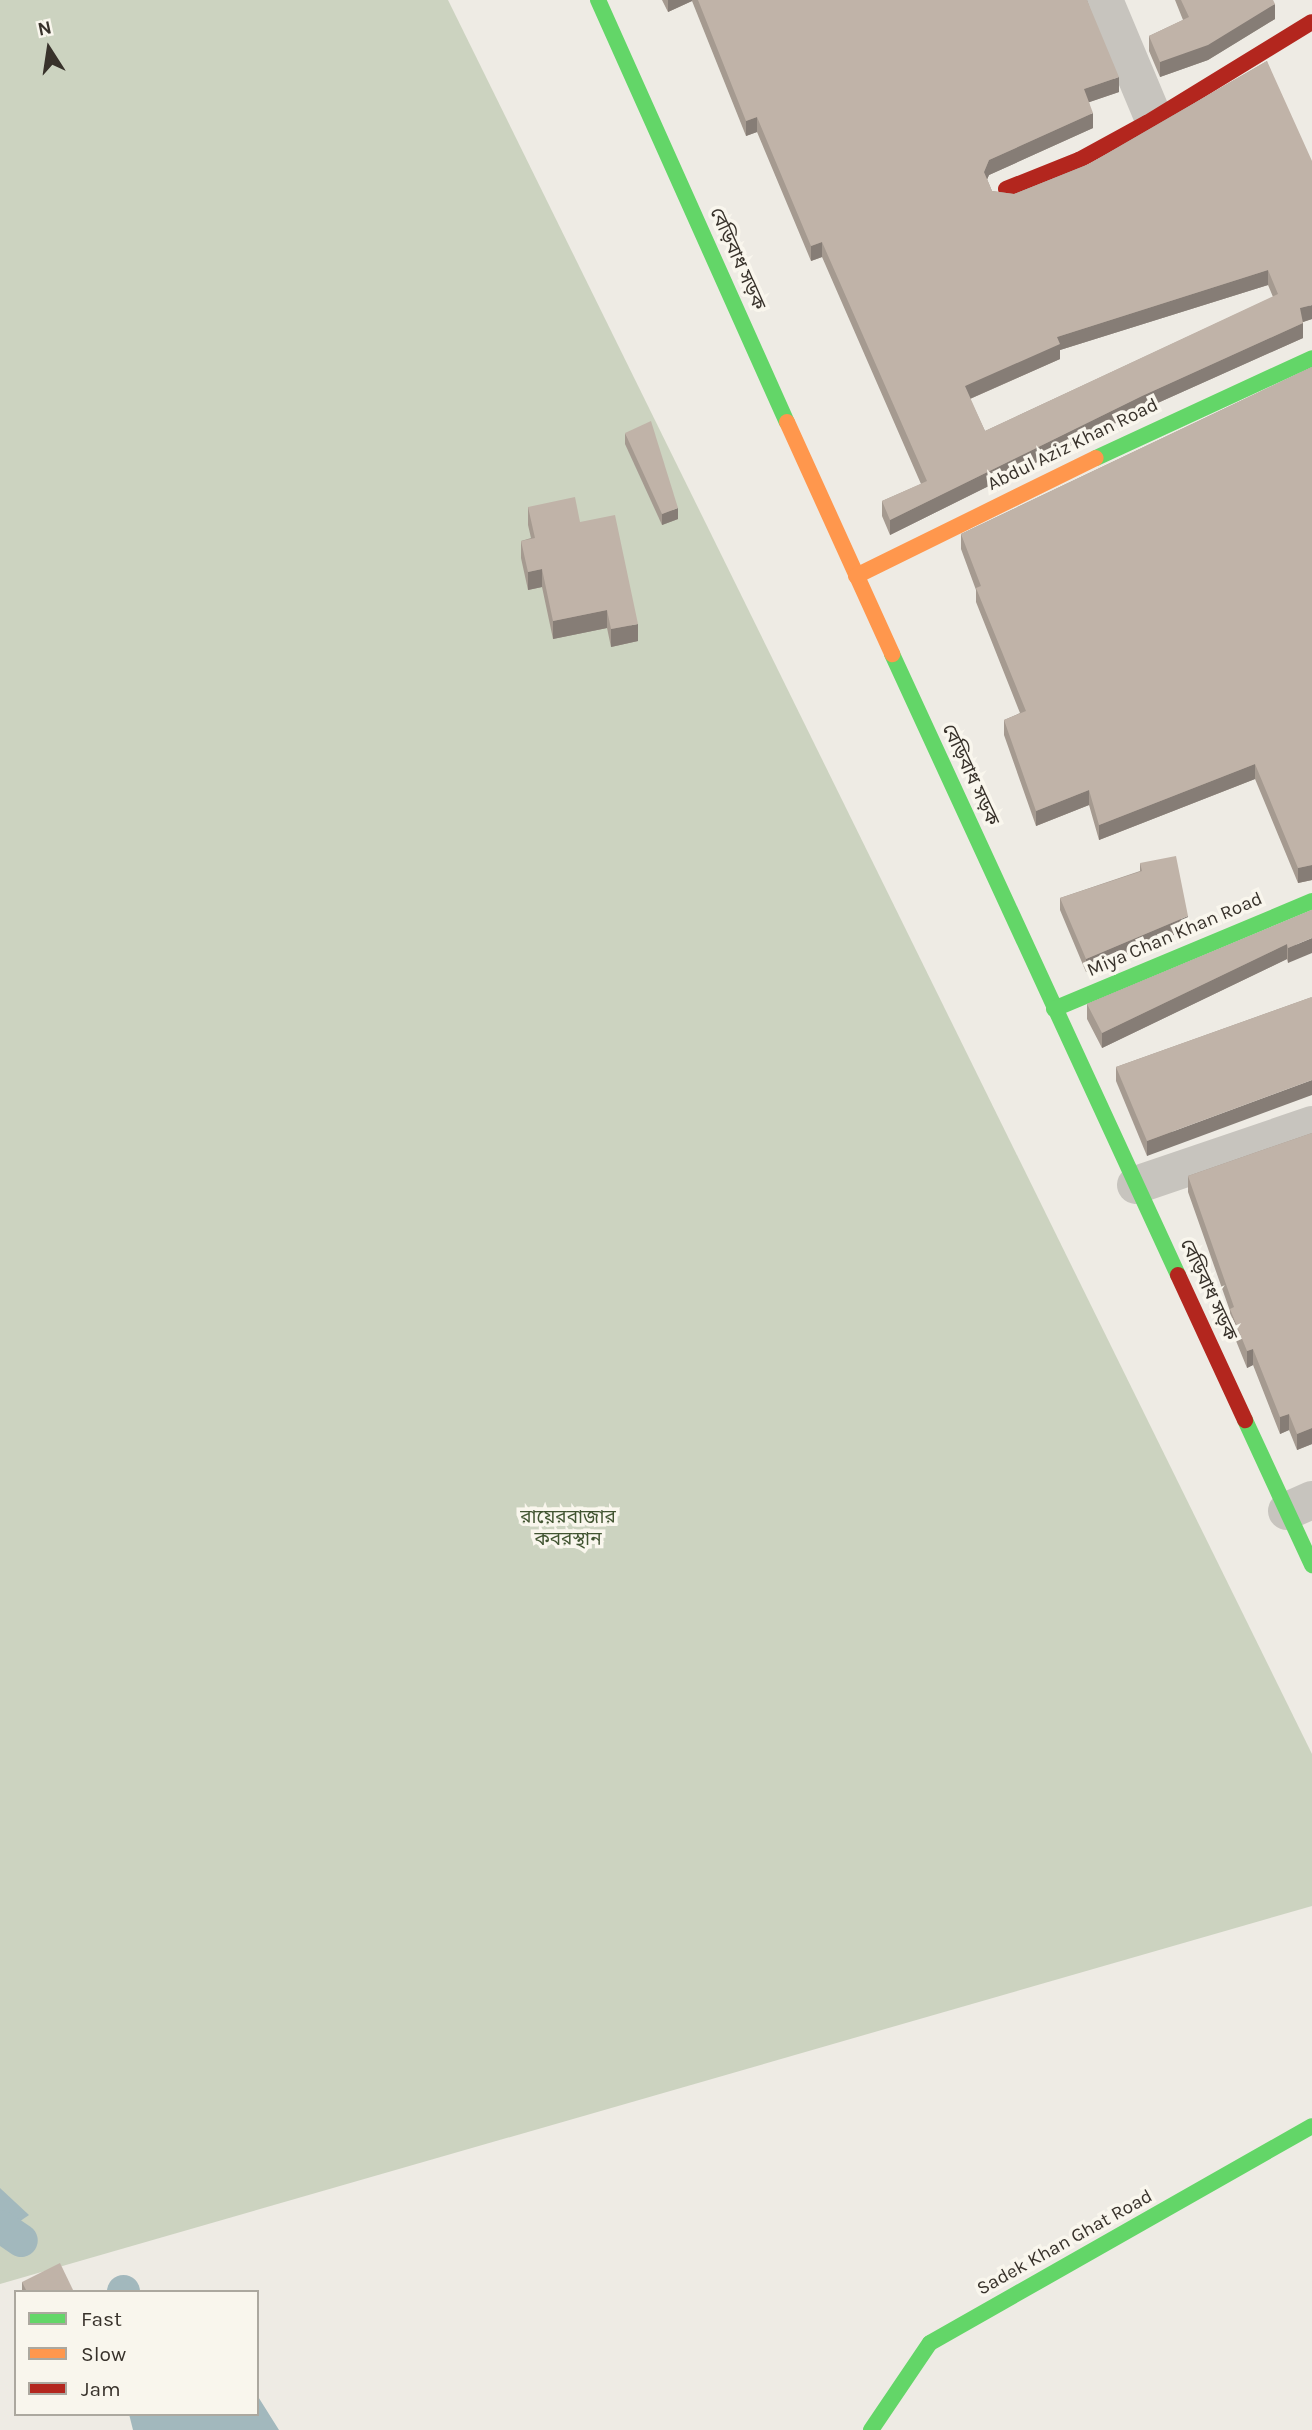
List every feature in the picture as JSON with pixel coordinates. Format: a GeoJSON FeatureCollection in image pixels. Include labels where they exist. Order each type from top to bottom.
{"type":"FeatureCollection","features":[{"type":"Feature","properties":{"kind":"main road","name":"বেড়িবাধ সড়ক"},"geometry":{"type":"LineString","coordinates":[[598,0],[856,576],[1136,1185],[1300,1506],[1312,1564]]}},
{"type":"Feature","properties":{"kind":"main road"},"geometry":{"type":"LineString","coordinates":[[1006,189],[1079,160],[1312,22]]}},
{"type":"Feature","properties":{"kind":"main road","name":"Abdul Aziz Khan Road"},"geometry":{"type":"LineString","coordinates":[[856,576],[1152,429],[1312,358]]}},
{"type":"Feature","properties":{"kind":"main road","name":"Miya Chan Khan Road"},"geometry":{"type":"LineString","coordinates":[[1054,1009],[1312,901]]}},
{"type":"Feature","properties":{"kind":"main road","name":"Sadek Khan Ghat Road"},"geometry":{"type":"LineString","coordinates":[[871,2430],[930,2343],[1312,2126]]}},
{"type":"Feature","properties":{"kind":"street"},"geometry":{"type":"LineString","coordinates":[[1104,0],[1153,117]]}},
{"type":"Feature","properties":{"kind":"street"},"geometry":{"type":"LineString","coordinates":[[1136,1185],[1312,1125]]}},
{"type":"Feature","properties":{"kind":"green space","name":"রায়েরবাজার কবরস্থান"},"geometry":{"type":"Polygon","coordinates":[[[0,0],[448,0],[1312,1754],[1312,1906],[0,2284],[0,0]]]}},
{"type":"Feature","properties":{"kind":"water"},"geometry":{"type":"Polygon","coordinates":[[[0,2188],[29,2215],[0,2235],[0,2188]]]}},
{"type":"Feature","properties":{"kind":"water"},"geometry":{"type":"Polygon","coordinates":[[[259,2398],[279,2430],[133,2430],[130,2416],[259,2416],[259,2398]]]}},
{"type":"Feature","properties":{"kind":"building"},"geometry":{"type":"Polygon","coordinates":[[[698,0],[1087,0],[1119,77],[1084,89],[1093,113],[989,160],[984,172],[992,191],[1014,194],[1089,164],[1267,61],[1312,161],[1312,305],[1300,308],[1303,323],[1142,396],[890,520],[882,501],[927,481],[822,242],[811,246],[757,117],[746,121],[698,0]],[[1268,270],[1057,337],[1060,344],[965,386],[985,431],[1278,294],[1268,270]]]}},
{"type":"Feature","properties":{"kind":"building"},"geometry":{"type":"Polygon","coordinates":[[[1181,0],[1273,0],[1275,4],[1208,45],[1160,62],[1149,36],[1189,17],[1181,0]]]}},
{"type":"Feature","properties":{"kind":"building"},"geometry":{"type":"Polygon","coordinates":[[[1312,367],[1312,865],[1298,868],[1255,764],[1099,825],[1089,790],[1036,811],[1004,720],[1026,711],[976,588],[981,586],[961,534],[1312,367]]]}},
{"type":"Feature","properties":{"kind":"building"},"geometry":{"type":"Polygon","coordinates":[[[651,421],[678,508],[662,514],[625,433],[651,421]]]}},
{"type":"Feature","properties":{"kind":"building"},"geometry":{"type":"Polygon","coordinates":[[[575,497],[580,522],[615,515],[638,624],[611,629],[607,610],[553,621],[542,569],[528,572],[521,541],[535,538],[528,507],[575,497]]]}},
{"type":"Feature","properties":{"kind":"building"},"geometry":{"type":"Polygon","coordinates":[[[1176,856],[1188,916],[1086,959],[1060,898],[1142,871],[1140,863],[1176,856]]]}},
{"type":"Feature","properties":{"kind":"building"},"geometry":{"type":"Polygon","coordinates":[[[1312,910],[1312,938],[1288,948],[1287,944],[1102,1033],[1087,1004],[1312,910]]]}},
{"type":"Feature","properties":{"kind":"building"},"geometry":{"type":"Polygon","coordinates":[[[1312,997],[1312,1080],[1147,1141],[1116,1067],[1312,997]]]}},
{"type":"Feature","properties":{"kind":"building"},"geometry":{"type":"Polygon","coordinates":[[[1312,1133],[1312,1428],[1297,1434],[1289,1414],[1280,1417],[1253,1349],[1247,1351],[1230,1309],[1234,1307],[1188,1176],[1312,1133]]]}},
{"type":"Feature","properties":{"kind":"building"},"geometry":{"type":"Polygon","coordinates":[[[60,2263],[73,2290],[26,2290],[22,2282],[60,2263]]]}},
{"type":"Feature","properties":{"kind":"waterway"},"geometry":{"type":"LineString","coordinates":[[0,2226],[21,2240]]}},
{"type":"Feature","properties":{"kind":"traffic: fast"},"geometry":{"type":"LineString","coordinates":[[598,0],[787,422]]}},
{"type":"Feature","properties":{"kind":"traffic: fast"},"geometry":{"type":"LineString","coordinates":[[1096,458],[1312,358]]}},
{"type":"Feature","properties":{"kind":"traffic: fast"},"geometry":{"type":"LineString","coordinates":[[892,654],[1178,1275]]}},
{"type":"Feature","properties":{"kind":"traffic: fast"},"geometry":{"type":"LineString","coordinates":[[1054,1009],[1312,901]]}},
{"type":"Feature","properties":{"kind":"traffic: fast"},"geometry":{"type":"LineString","coordinates":[[1245,1420],[1312,1565]]}},
{"type":"Feature","properties":{"kind":"traffic: fast"},"geometry":{"type":"LineString","coordinates":[[871,2430],[930,2343],[1312,2126]]}},
{"type":"Feature","properties":{"kind":"traffic: slow"},"geometry":{"type":"LineString","coordinates":[[787,422],[892,654]]}},
{"type":"Feature","properties":{"kind":"traffic: slow"},"geometry":{"type":"LineString","coordinates":[[856,576],[1096,458]]}},
{"type":"Feature","properties":{"kind":"traffic: jam"},"geometry":{"type":"LineString","coordinates":[[1006,189],[1079,160],[1147,123],[1312,22]]}},
{"type":"Feature","properties":{"kind":"traffic: jam"},"geometry":{"type":"LineString","coordinates":[[1178,1275],[1245,1420]]}}]}
